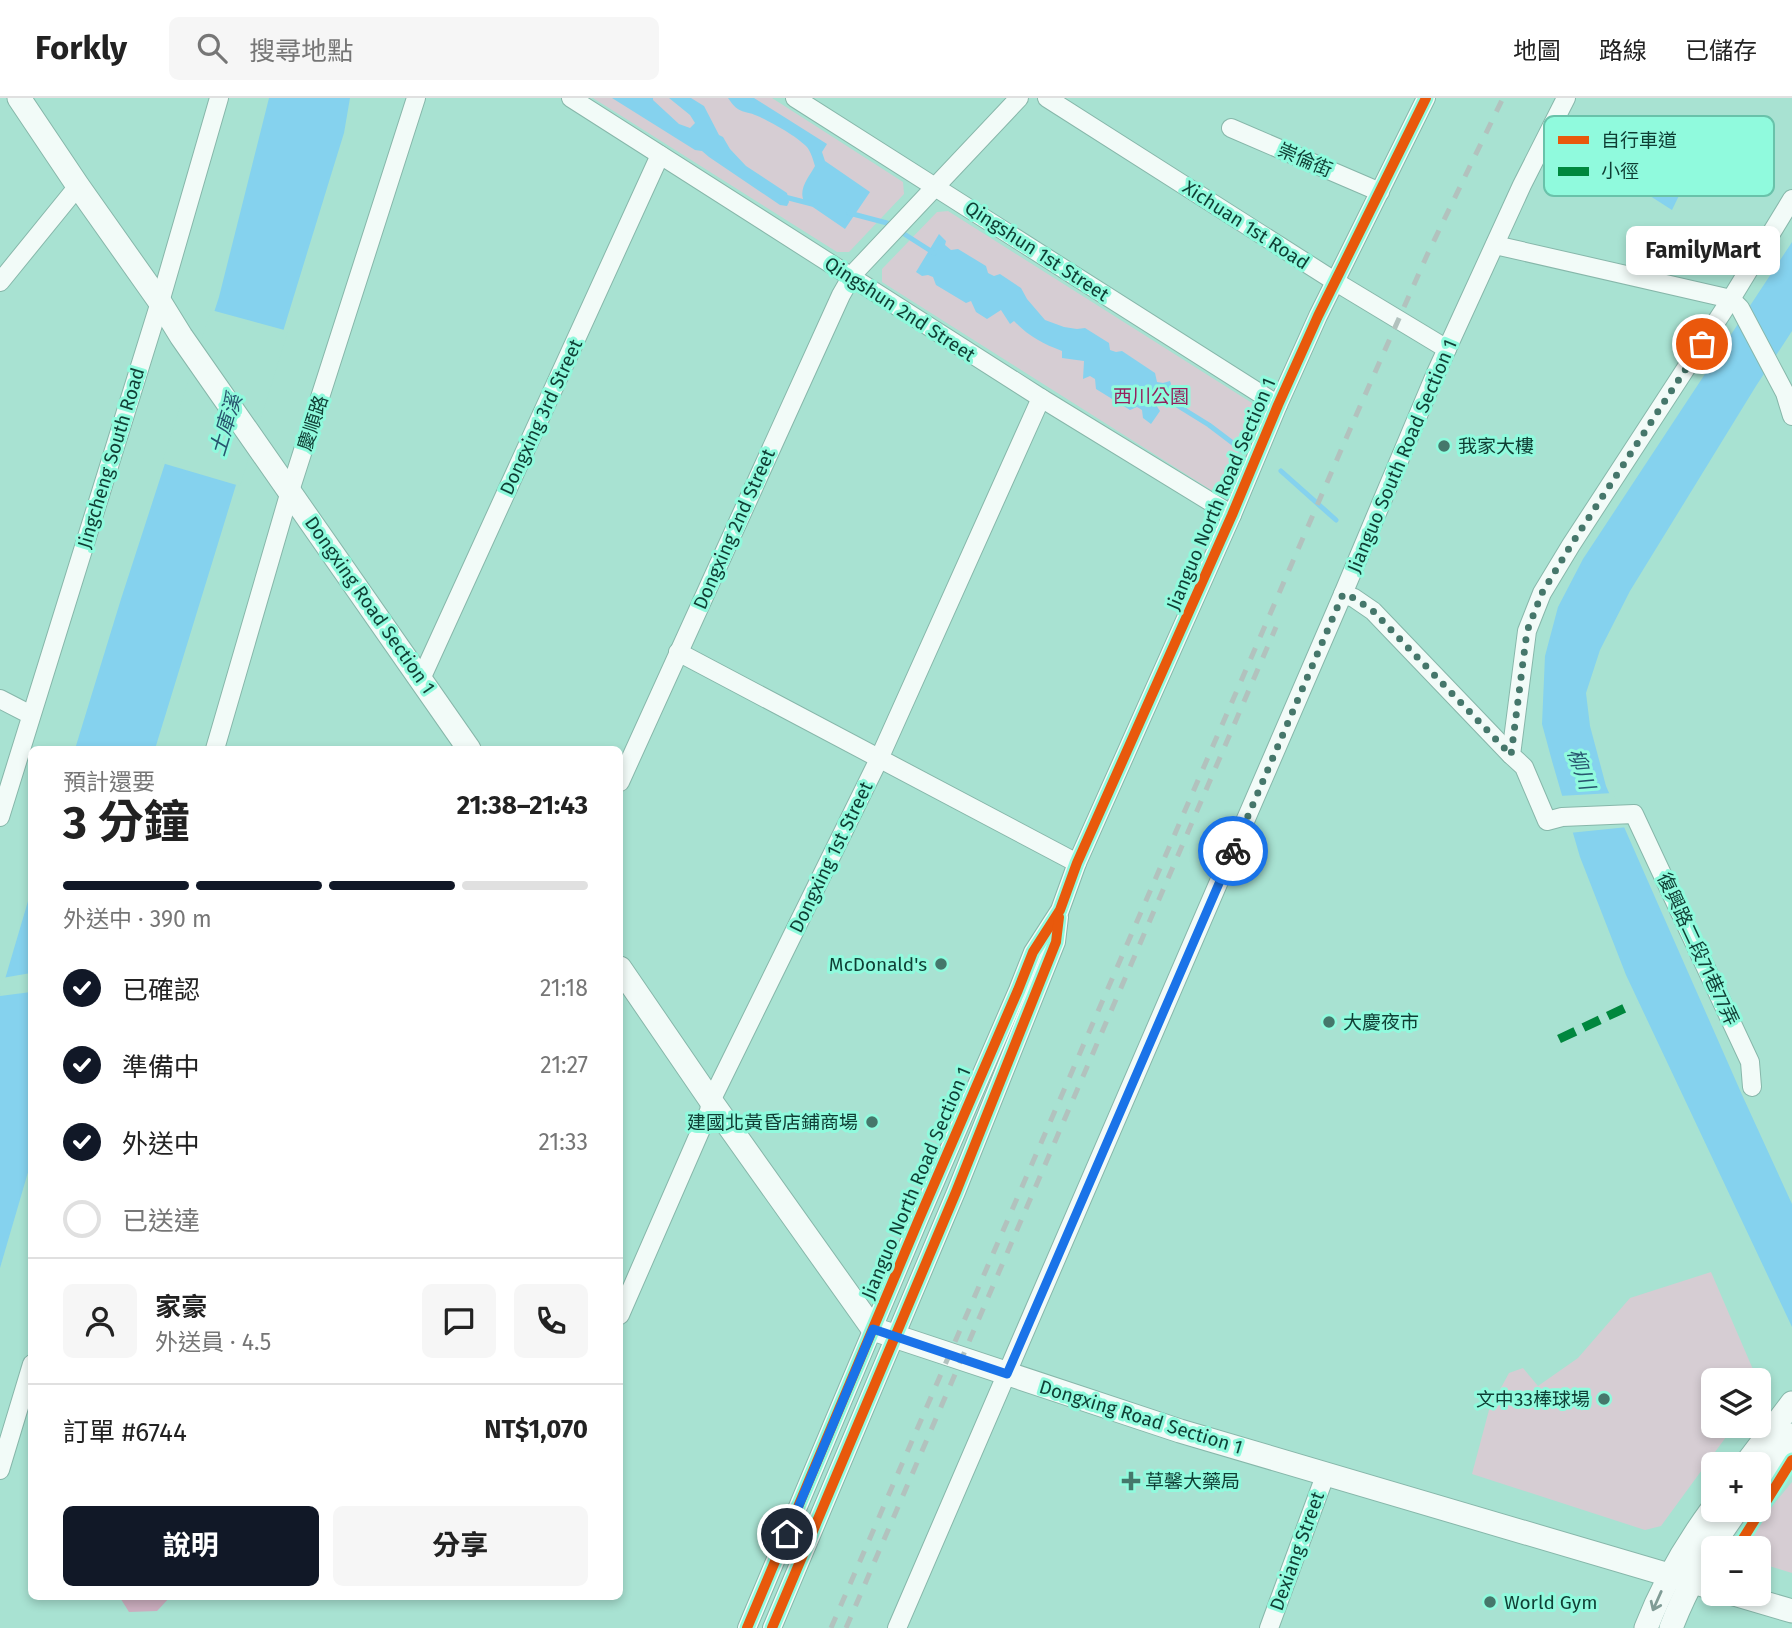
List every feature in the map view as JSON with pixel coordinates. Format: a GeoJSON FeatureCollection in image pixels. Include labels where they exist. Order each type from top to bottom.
{"type":"FeatureCollection","features":[{"type":"Feature","properties":{"kind":"street"},"geometry":{"type":"LineString","coordinates":[[19,98],[160,302]]}},
{"type":"Feature","properties":{"kind":"street","name":"Jingcheng South Road"},"geometry":{"type":"LineString","coordinates":[[0,817],[160,302],[219,98]]}},
{"type":"Feature","properties":{"kind":"street","name":"慶順路"},"geometry":{"type":"LineString","coordinates":[[216,746],[290,491],[416,98]]}},
{"type":"Feature","properties":{"kind":"street","name":"Qingshun 2nd Street"},"geometry":{"type":"LineString","coordinates":[[571,98],[1041,398],[1232,515]]}},
{"type":"Feature","properties":{"kind":"street","name":"Qingshun 1st Street"},"geometry":{"type":"LineString","coordinates":[[795,98],[1278,405]]}},
{"type":"Feature","properties":{"kind":"street","name":"Dongxing 2nd Street"},"geometry":{"type":"LineString","coordinates":[[623,775],[841,295],[851,278],[1019,98]]}},
{"type":"Feature","properties":{"kind":"street","name":"Jianguo North Road Section 1"},"geometry":{"type":"LineString","coordinates":[[772,1628],[954,1196],[1056,942],[1060,910],[1077,863],[1318,316],[1426,98]]}},
{"type":"Feature","properties":{"kind":"street","name":"Jianguo South Road Section 1"},"geometry":{"type":"LineString","coordinates":[[1557,116],[1566,98]]}},
{"type":"Feature","properties":{"kind":"street","name":"Xichuan 1st Road"},"geometry":{"type":"LineString","coordinates":[[1050,99],[1336,282],[1447,349]]}},
{"type":"Feature","properties":{"kind":"street","name":"崇倫街"},"geometry":{"type":"LineString","coordinates":[[1231,128],[1380,192]]}},
{"type":"Feature","properties":{"kind":"street","name":"Jianguo South Road Section 1"},"geometry":{"type":"LineString","coordinates":[[897,1628],[1343,594],[1434,375],[1544,142]]}},
{"type":"Feature","properties":{"kind":"street","name":"Dongxing 3rd Street"},"geometry":{"type":"LineString","coordinates":[[421,679],[660,155]]}},
{"type":"Feature","properties":{"kind":"street"},"geometry":{"type":"LineString","coordinates":[[0,282],[78,186]]}},
{"type":"Feature","properties":{"kind":"street"},"geometry":{"type":"LineString","coordinates":[[1511,755],[1527,631],[1542,593],[1578,533],[1736,303],[1792,199]]}},
{"type":"Feature","properties":{"kind":"street"},"geometry":{"type":"LineString","coordinates":[[1495,245],[1736,303],[1770,365],[1789,388],[1792,416]]}},
{"type":"Feature","properties":{"kind":"street","name":"Dongxing Road Section 1"},"geometry":{"type":"LineString","coordinates":[[160,302],[467,746]]}},
{"type":"Feature","properties":{"kind":"street","name":"Dongxing 1st Street"},"geometry":{"type":"LineString","coordinates":[[623,1301],[712,1101],[879,759],[1041,398]]}},
{"type":"Feature","properties":{"kind":"street"},"geometry":{"type":"LineString","coordinates":[[1343,594],[1373,611],[1511,755]]}},
{"type":"Feature","properties":{"kind":"street"},"geometry":{"type":"LineString","coordinates":[[678,652],[1077,863]]}},
{"type":"Feature","properties":{"kind":"street"},"geometry":{"type":"LineString","coordinates":[[0,699],[31,715]]}},
{"type":"Feature","properties":{"kind":"street","name":"復興路二段71巷77弄"},"geometry":{"type":"LineString","coordinates":[[1511,755],[1524,767],[1554,819],[1632,813],[1750,1062],[1752,1087]]}},
{"type":"Feature","properties":{"kind":"street","name":"Jianguo North Road Section 1"},"geometry":{"type":"LineString","coordinates":[[747,1628],[1033,952],[1060,910]]}},
{"type":"Feature","properties":{"kind":"street"},"geometry":{"type":"LineString","coordinates":[[623,972],[873,1329]]}},
{"type":"Feature","properties":{"kind":"street","name":"Dongxing Road Section 1"},"geometry":{"type":"LineString","coordinates":[[873,1329],[1180,1431],[1701,1584]]}},
{"type":"Feature","properties":{"kind":"street"},"geometry":{"type":"LineString","coordinates":[[0,1470],[28,1377]]}},
{"type":"Feature","properties":{"kind":"street"},"geometry":{"type":"LineString","coordinates":[[1755,1452],[1792,1403]]}},
{"type":"Feature","properties":{"kind":"street"},"geometry":{"type":"LineString","coordinates":[[1771,1464],[1792,1435]]}},
{"type":"Feature","properties":{"kind":"street","name":"Dexiang Street"},"geometry":{"type":"LineString","coordinates":[[1269,1628],[1326,1473]]}},
{"type":"Feature","properties":{"kind":"street"},"geometry":{"type":"LineString","coordinates":[[1646,1628],[1670,1574],[1703,1522]]}},
{"type":"Feature","properties":{"kind":"street"},"geometry":{"type":"LineString","coordinates":[[1671,1628],[1701,1588]]}},
{"type":"Feature","properties":{"kind":"street"},"geometry":{"type":"LineString","coordinates":[[1771,1605],[1792,1611]]}},
{"type":"Feature","properties":{"kind":"green space"},"geometry":{"type":"Polygon","coordinates":[[[593,98],[772,98],[903,182],[904,194],[849,252],[837,252],[593,98]]]}},
{"type":"Feature","properties":{"kind":"green space","name":"西川公園"},"geometry":{"type":"Polygon","coordinates":[[[948,211],[1252,403],[1255,414],[1223,487],[1211,490],[882,282],[882,269],[937,212],[948,211]]]}},
{"type":"Feature","properties":{"kind":"green space","name":"文中33棒球場"},"geometry":{"type":"Polygon","coordinates":[[[1711,1272],[1752,1368],[1701,1368],[1701,1438],[1725,1438],[1715,1452],[1701,1452],[1701,1471],[1661,1526],[1645,1530],[1472,1474],[1489,1410],[1509,1373],[1523,1368],[1538,1386],[1578,1358],[1630,1298],[1711,1272]]]}},
{"type":"Feature","properties":{"kind":"green space"},"geometry":{"type":"Polygon","coordinates":[[[1792,1482],[1792,1573],[1771,1567],[1771,1536],[1748,1536],[1759,1522],[1771,1522],[1771,1508],[1792,1482]]]}},
{"type":"Feature","properties":{"kind":"shaded area"},"geometry":{"type":"Polygon","coordinates":[[[122,1600],[167,1600],[157,1611],[129,1612],[122,1600]]]}},
{"type":"Feature","properties":{"kind":"water","name":"土庫溪"},"geometry":{"type":"Polygon","coordinates":[[[269,98],[350,98],[344,133],[156,746],[76,746],[121,599],[219,297],[269,98]]]}},
{"type":"Feature","properties":{"kind":"water"},"geometry":{"type":"Polygon","coordinates":[[[612,98],[653,98],[679,124],[690,128],[695,123],[690,115],[669,98],[691,98],[704,106],[719,135],[746,166],[787,193],[787,206],[780,205],[702,151],[695,150],[612,98]]]}},
{"type":"Feature","properties":{"kind":"water"},"geometry":{"type":"Polygon","coordinates":[[[728,98],[754,98],[827,144],[822,152],[825,161],[870,192],[845,229],[804,201],[803,188],[815,166],[806,146],[771,123],[739,110],[728,98]]]}},
{"type":"Feature","properties":{"kind":"water"},"geometry":{"type":"Polygon","coordinates":[[[1650,196],[1679,196],[1672,210],[1650,196]]]}},
{"type":"Feature","properties":{"kind":"water"},"geometry":{"type":"Polygon","coordinates":[[[939,234],[951,250],[958,249],[986,266],[988,273],[994,276],[1000,274],[1021,288],[1045,320],[1064,327],[1085,328],[1109,343],[1110,350],[1122,351],[1155,373],[1157,382],[1170,381],[1165,396],[1156,405],[1160,411],[1151,424],[1143,418],[1142,410],[1137,407],[1130,410],[1096,389],[1095,379],[1090,376],[1083,379],[1084,361],[1062,358],[1062,351],[1036,339],[1014,321],[1010,324],[1001,310],[987,319],[976,312],[971,301],[966,303],[936,285],[933,277],[922,276],[916,272],[939,234]]]}},
{"type":"Feature","properties":{"kind":"water","name":"柳川"},"geometry":{"type":"Polygon","coordinates":[[[1792,242],[1792,331],[1630,591],[1600,650],[1586,693],[1590,726],[1606,786],[1792,1204],[1792,1327],[1626,975],[1580,857],[1542,724],[1545,656],[1558,607],[1583,559],[1792,242]]]}},
{"type":"Feature","properties":{"kind":"water"},"geometry":{"type":"Polygon","coordinates":[[[28,901],[28,1172],[0,1268],[0,996],[28,901]]]}},
{"type":"Feature","properties":{"kind":"pier"},"geometry":{"type":"Polygon","coordinates":[[[211,310],[288,331],[240,486],[162,463],[211,310]]]}},
{"type":"Feature","properties":{"kind":"pier"},"geometry":{"type":"Polygon","coordinates":[[[1613,793],[1628,827],[1569,833],[1559,796],[1613,793]]]}},
{"type":"Feature","properties":{"kind":"pier"},"geometry":{"type":"Polygon","coordinates":[[[28,974],[28,992],[0,996],[2,978],[28,974]]]}},
{"type":"Feature","properties":{"kind":"waterway"},"geometry":{"type":"LineString","coordinates":[[781,196],[812,204]]}},
{"type":"Feature","properties":{"kind":"waterway"},"geometry":{"type":"LineString","coordinates":[[849,213],[887,223],[934,253]]}},
{"type":"Feature","properties":{"kind":"waterway"},"geometry":{"type":"LineString","coordinates":[[1159,394],[1209,425],[1242,450]]}},
{"type":"Feature","properties":{"kind":"waterway"},"geometry":{"type":"LineString","coordinates":[[1281,471],[1336,520]]}},
{"type":"Feature","properties":{"kind":"railway"},"geometry":{"type":"LineString","coordinates":[[831,1628],[1361,404],[1428,253],[1503,98]]}},
{"type":"Feature","properties":{"kind":"railway"},"geometry":{"type":"LineString","coordinates":[[846,1628],[1276,627]]}},
{"type":"Feature","properties":{"kind":"marked path"},"geometry":{"type":"LineString","coordinates":[[1559,1039],[1625,1008]]}},
{"type":"Feature","properties":{"kind":"cycle path"},"geometry":{"type":"LineString","coordinates":[[747,1628],[1033,952],[1060,910],[1077,863],[1318,316],[1426,98]]}},
{"type":"Feature","properties":{"kind":"cycle path"},"geometry":{"type":"LineString","coordinates":[[772,1628],[956,1192],[1056,942],[1059,917]]}},
{"type":"Feature","properties":{"kind":"cycle path"},"geometry":{"type":"LineString","coordinates":[[1745,1536],[1792,1460]]}},
{"type":"Feature","properties":{"kind":"way so far"},"geometry":{"type":"LineString","coordinates":[[1233,851],[1343,594],[1373,611],[1511,755],[1527,631],[1542,593],[1702,344]]}},
{"type":"Feature","properties":{"kind":"place","name":"FamilyMart"},"geometry":{"type":"Point","coordinates":[1702,344]}},
{"type":"Feature","properties":{"kind":"place","name":"我家大樓"},"geometry":{"type":"Point","coordinates":[1444,446]}},
{"type":"Feature","properties":{"kind":"place","name":"McDonald's"},"geometry":{"type":"Point","coordinates":[941,964]}},
{"type":"Feature","properties":{"kind":"place","name":"大慶夜市"},"geometry":{"type":"Point","coordinates":[1329,1022]}},
{"type":"Feature","properties":{"kind":"place","name":"建國北黃昏店鋪商場"},"geometry":{"type":"Point","coordinates":[872,1122]}},
{"type":"Feature","properties":{"kind":"place","name":"文中33棒球場"},"geometry":{"type":"Point","coordinates":[1604,1399]}},
{"type":"Feature","properties":{"kind":"place","name":"草馨大藥局"},"geometry":{"type":"Point","coordinates":[1131,1481]}},
{"type":"Feature","properties":{"kind":"place","name":"World Gym"},"geometry":{"type":"Point","coordinates":[1490,1602]}},
{"type":"Feature","properties":{"kind":"route"},"geometry":{"type":"LineString","coordinates":[[787,1534],[873,1329],[1007,1374],[1233,851]]}}]}
